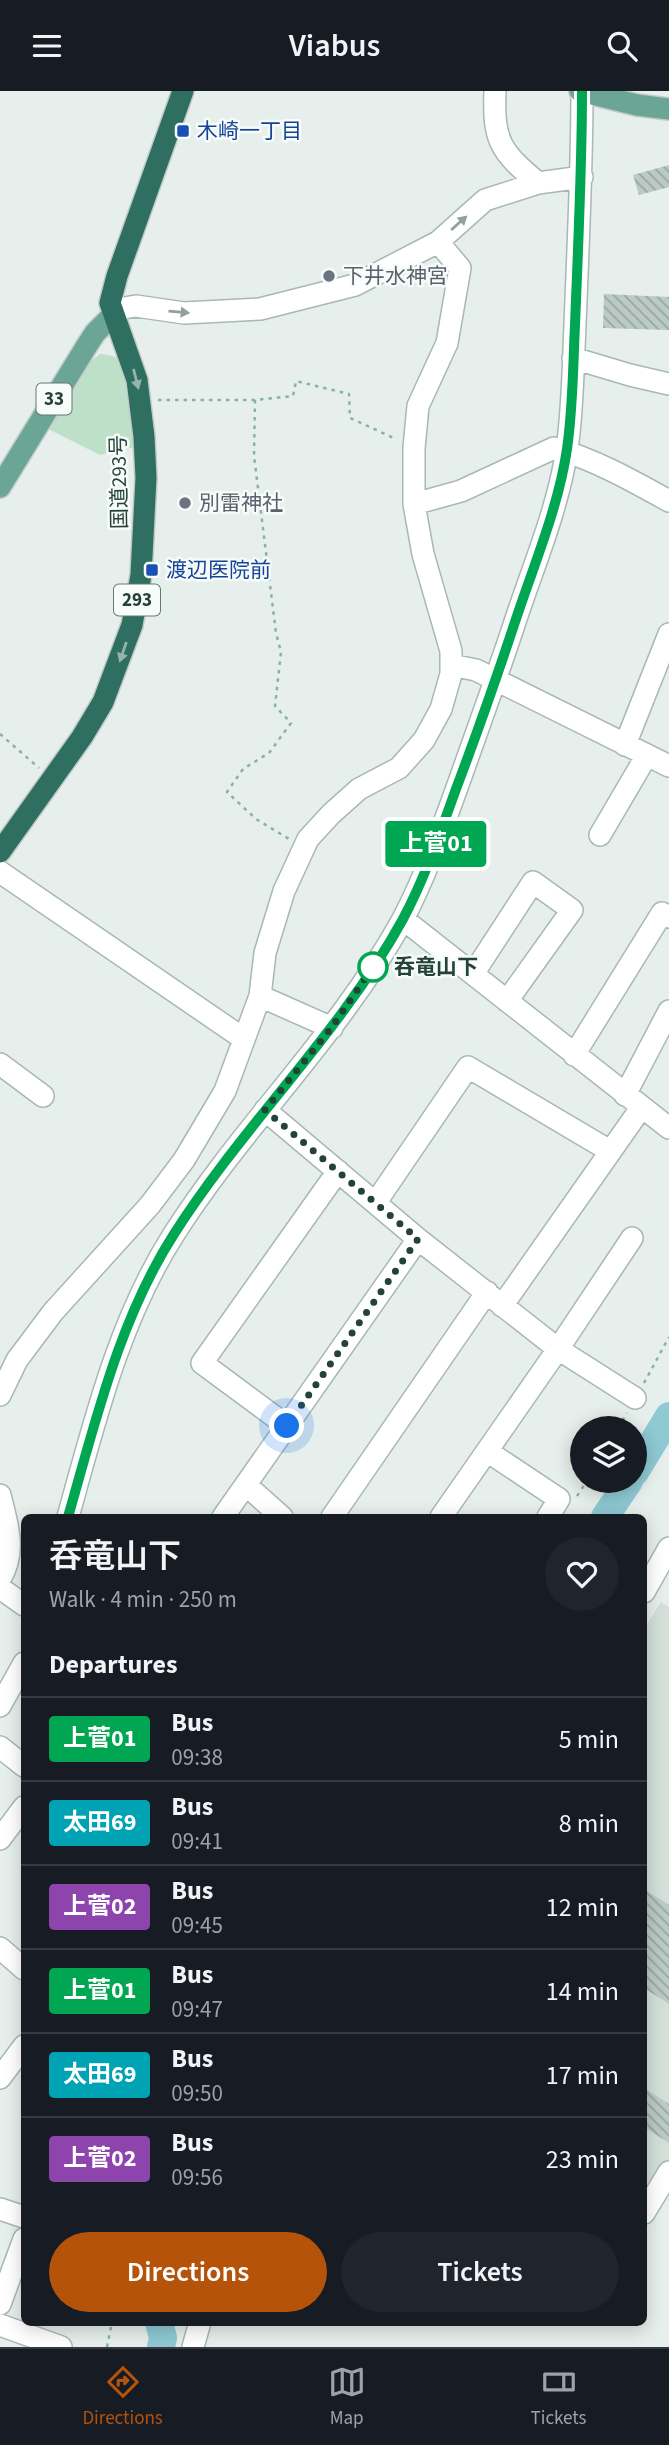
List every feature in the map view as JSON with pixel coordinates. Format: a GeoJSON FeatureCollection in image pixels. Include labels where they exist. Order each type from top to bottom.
{"type":"FeatureCollection","features":[{"type":"Feature","properties":{"kind":"highway","name":"国道293号"},"geometry":{"type":"LineString","coordinates":[[0,852],[53,779],[103,702],[132,625],[141,575],[146,478],[137,380],[110,303],[183,91]]}},
{"type":"Feature","properties":{"kind":"main road"},"geometry":{"type":"LineString","coordinates":[[581,91],[637,105],[669,109]]}},
{"type":"Feature","properties":{"kind":"main road","name":"33"},"geometry":{"type":"LineString","coordinates":[[0,487],[86,347],[113,314]]}},
{"type":"Feature","properties":{"kind":"street"},"geometry":{"type":"LineString","coordinates":[[495,91],[496,134],[511,160],[538,183]]}},
{"type":"Feature","properties":{"kind":"street"},"geometry":{"type":"LineString","coordinates":[[72,1514],[103,1391],[135,1306],[153,1270],[174,1233],[265,1110],[332,1027],[402,919],[436,846],[496,679],[556,499],[567,452],[572,408],[582,177],[581,91]]}},
{"type":"Feature","properties":{"kind":"street"},"geometry":{"type":"LineString","coordinates":[[113,314],[136,306],[184,313],[260,309],[355,285],[438,242],[485,200],[538,183],[582,177]]}},
{"type":"Feature","properties":{"kind":"street"},"geometry":{"type":"LineString","coordinates":[[0,1395],[17,1360],[53,1312],[150,1205],[184,1160],[225,1091],[260,996],[265,953],[284,891],[308,839],[359,789],[399,768],[424,740],[441,709],[450,674],[451,650],[423,554],[414,505],[414,448],[418,406],[447,344],[460,268],[438,242]]}},
{"type":"Feature","properties":{"kind":"street"},"geometry":{"type":"LineString","coordinates":[[573,358],[669,384]]}},
{"type":"Feature","properties":{"kind":"street"},"geometry":{"type":"LineString","coordinates":[[414,505],[461,491],[554,449],[567,452],[635,482],[669,501]]}},
{"type":"Feature","properties":{"kind":"street"},"geometry":{"type":"LineString","coordinates":[[625,745],[669,634]]}},
{"type":"Feature","properties":{"kind":"street"},"geometry":{"type":"LineString","coordinates":[[451,664],[477,670],[625,745],[662,758],[600,835]]}},
{"type":"Feature","properties":{"kind":"street"},"geometry":{"type":"LineString","coordinates":[[0,872],[244,1039]]}},
{"type":"Feature","properties":{"kind":"street"},"geometry":{"type":"LineString","coordinates":[[473,974],[533,882],[572,910],[507,1001]]}},
{"type":"Feature","properties":{"kind":"street"},"geometry":{"type":"LineString","coordinates":[[574,1055],[662,913],[669,917]]}},
{"type":"Feature","properties":{"kind":"street"},"geometry":{"type":"LineString","coordinates":[[402,919],[669,1128]]}},
{"type":"Feature","properties":{"kind":"street"},"geometry":{"type":"LineString","coordinates":[[260,996],[332,1027]]}},
{"type":"Feature","properties":{"kind":"street"},"geometry":{"type":"LineString","coordinates":[[334,1514],[610,1151],[669,1011]]}},
{"type":"Feature","properties":{"kind":"street"},"geometry":{"type":"LineString","coordinates":[[0,1064],[43,1096]]}},
{"type":"Feature","properties":{"kind":"street"},"geometry":{"type":"LineString","coordinates":[[376,1202],[468,1067],[610,1151]]}},
{"type":"Feature","properties":{"kind":"street"},"geometry":{"type":"LineString","coordinates":[[265,1110],[418,1239],[558,1349],[635,1398]]}},
{"type":"Feature","properties":{"kind":"street"},"geometry":{"type":"LineString","coordinates":[[287,1426],[202,1363],[338,1171]]}},
{"type":"Feature","properties":{"kind":"street"},"geometry":{"type":"LineString","coordinates":[[442,1514],[632,1238]]}},
{"type":"Feature","properties":{"kind":"street"},"geometry":{"type":"LineString","coordinates":[[225,1514],[418,1239]]}},
{"type":"Feature","properties":{"kind":"street"},"geometry":{"type":"LineString","coordinates":[[487,1451],[559,1499],[550,1514]]}},
{"type":"Feature","properties":{"kind":"street"},"geometry":{"type":"LineString","coordinates":[[246,1485],[279,1514]]}},
{"type":"Feature","properties":{"kind":"street"},"geometry":{"type":"LineString","coordinates":[[0,1495],[11,1540],[4,1573],[0,1579]]}},
{"type":"Feature","properties":{"kind":"street"},"geometry":{"type":"LineString","coordinates":[[655,1583],[669,1548]]}},
{"type":"Feature","properties":{"kind":"street"},"geometry":{"type":"LineString","coordinates":[[0,1587],[21,1603]]}},
{"type":"Feature","properties":{"kind":"street"},"geometry":{"type":"LineString","coordinates":[[0,1706],[21,1668]]}},
{"type":"Feature","properties":{"kind":"street"},"geometry":{"type":"LineString","coordinates":[[0,1747],[21,1764]]}},
{"type":"Feature","properties":{"kind":"street"},"geometry":{"type":"LineString","coordinates":[[0,1839],[21,1811]]}},
{"type":"Feature","properties":{"kind":"street"},"geometry":{"type":"LineString","coordinates":[[0,1948],[21,1966]]}},
{"type":"Feature","properties":{"kind":"street"},"geometry":{"type":"LineString","coordinates":[[0,2078],[21,2050]]}},
{"type":"Feature","properties":{"kind":"street"},"geometry":{"type":"LineString","coordinates":[[647,2208],[669,2172]]}},
{"type":"Feature","properties":{"kind":"street"},"geometry":{"type":"LineString","coordinates":[[0,2209],[21,2216]]}},
{"type":"Feature","properties":{"kind":"street"},"geometry":{"type":"LineString","coordinates":[[0,2304],[21,2247]]}},
{"type":"Feature","properties":{"kind":"street"},"geometry":{"type":"LineString","coordinates":[[0,2325],[61,2347]]}},
{"type":"Feature","properties":{"kind":"street"},"geometry":{"type":"LineString","coordinates":[[194,2347],[199,2326]]}},
{"type":"Feature","properties":{"kind":"path"},"geometry":{"type":"LineString","coordinates":[[140,400],[255,400],[293,395],[296,381],[349,394],[350,418],[414,448]]}},
{"type":"Feature","properties":{"kind":"path"},"geometry":{"type":"LineString","coordinates":[[255,400],[254,456],[276,633],[281,652],[275,706],[291,723],[269,753],[243,769],[227,792],[256,819],[303,848]]}},
{"type":"Feature","properties":{"kind":"path"},"geometry":{"type":"LineString","coordinates":[[0,734],[53,779]]}},
{"type":"Feature","properties":{"kind":"path"},"geometry":{"type":"LineString","coordinates":[[107,2347],[111,2326]]}},
{"type":"Feature","properties":{"kind":"shaded area"},"geometry":{"type":"Polygon","coordinates":[[[661,1602],[669,1607],[669,2161],[647,2195],[647,1624],[661,1602]]]}},
{"type":"Feature","properties":{"kind":"green space"},"geometry":{"type":"Polygon","coordinates":[[[100,354],[116,358],[124,368],[135,447],[100,455],[48,429],[87,364],[100,354]]]}},
{"type":"Feature","properties":{"kind":"building"},"geometry":{"type":"Polygon","coordinates":[[[669,165],[669,187],[639,195],[633,175],[669,165]]]}},
{"type":"Feature","properties":{"kind":"building"},"geometry":{"type":"Polygon","coordinates":[[[604,294],[669,297],[669,330],[603,328],[604,294]]]}},
{"type":"Feature","properties":{"kind":"building"},"geometry":{"type":"Polygon","coordinates":[[[647,1891],[669,1905],[669,2004],[647,1990],[647,1891]]]}},
{"type":"Feature","properties":{"kind":"building"},"geometry":{"type":"Polygon","coordinates":[[[647,2090],[669,2104],[669,2143],[647,2129],[647,2090]]]}},
{"type":"Feature","properties":{"kind":"waterway"},"geometry":{"type":"LineString","coordinates":[[647,1452],[669,1416]]}},
{"type":"Feature","properties":{"kind":"waterway"},"geometry":{"type":"LineString","coordinates":[[607,1514],[621,1493]]}},
{"type":"Feature","properties":{"kind":"waterway"},"geometry":{"type":"LineString","coordinates":[[160,2326],[163,2338],[161,2347]]}},
{"type":"Feature","properties":{"kind":"bus line","name":"上菅01"},"geometry":{"type":"LineString","coordinates":[[69,1514],[116,1353],[153,1270],[174,1233],[215,1176],[332,1027],[373,967],[402,919],[436,846],[496,679],[556,499],[567,452],[572,408],[582,177],[582,91]]}},
{"type":"Feature","properties":{"kind":"place","name":"木崎一丁目"},"geometry":{"type":"Point","coordinates":[183,131]}},
{"type":"Feature","properties":{"kind":"place","name":"下井水神宮"},"geometry":{"type":"Point","coordinates":[329,276]}},
{"type":"Feature","properties":{"kind":"place","name":"別雷神社"},"geometry":{"type":"Point","coordinates":[185,503]}},
{"type":"Feature","properties":{"kind":"place","name":"渡辺医院前"},"geometry":{"type":"Point","coordinates":[152,570]}},
{"type":"Feature","properties":{"kind":"place","name":"呑竜山下"},"geometry":{"type":"Point","coordinates":[373,967]}},
{"type":"Feature","properties":{"kind":"route"},"geometry":{"type":"LineString","coordinates":[[287,1426],[418,1239],[265,1110],[332,1027],[373,967]]}}]}
